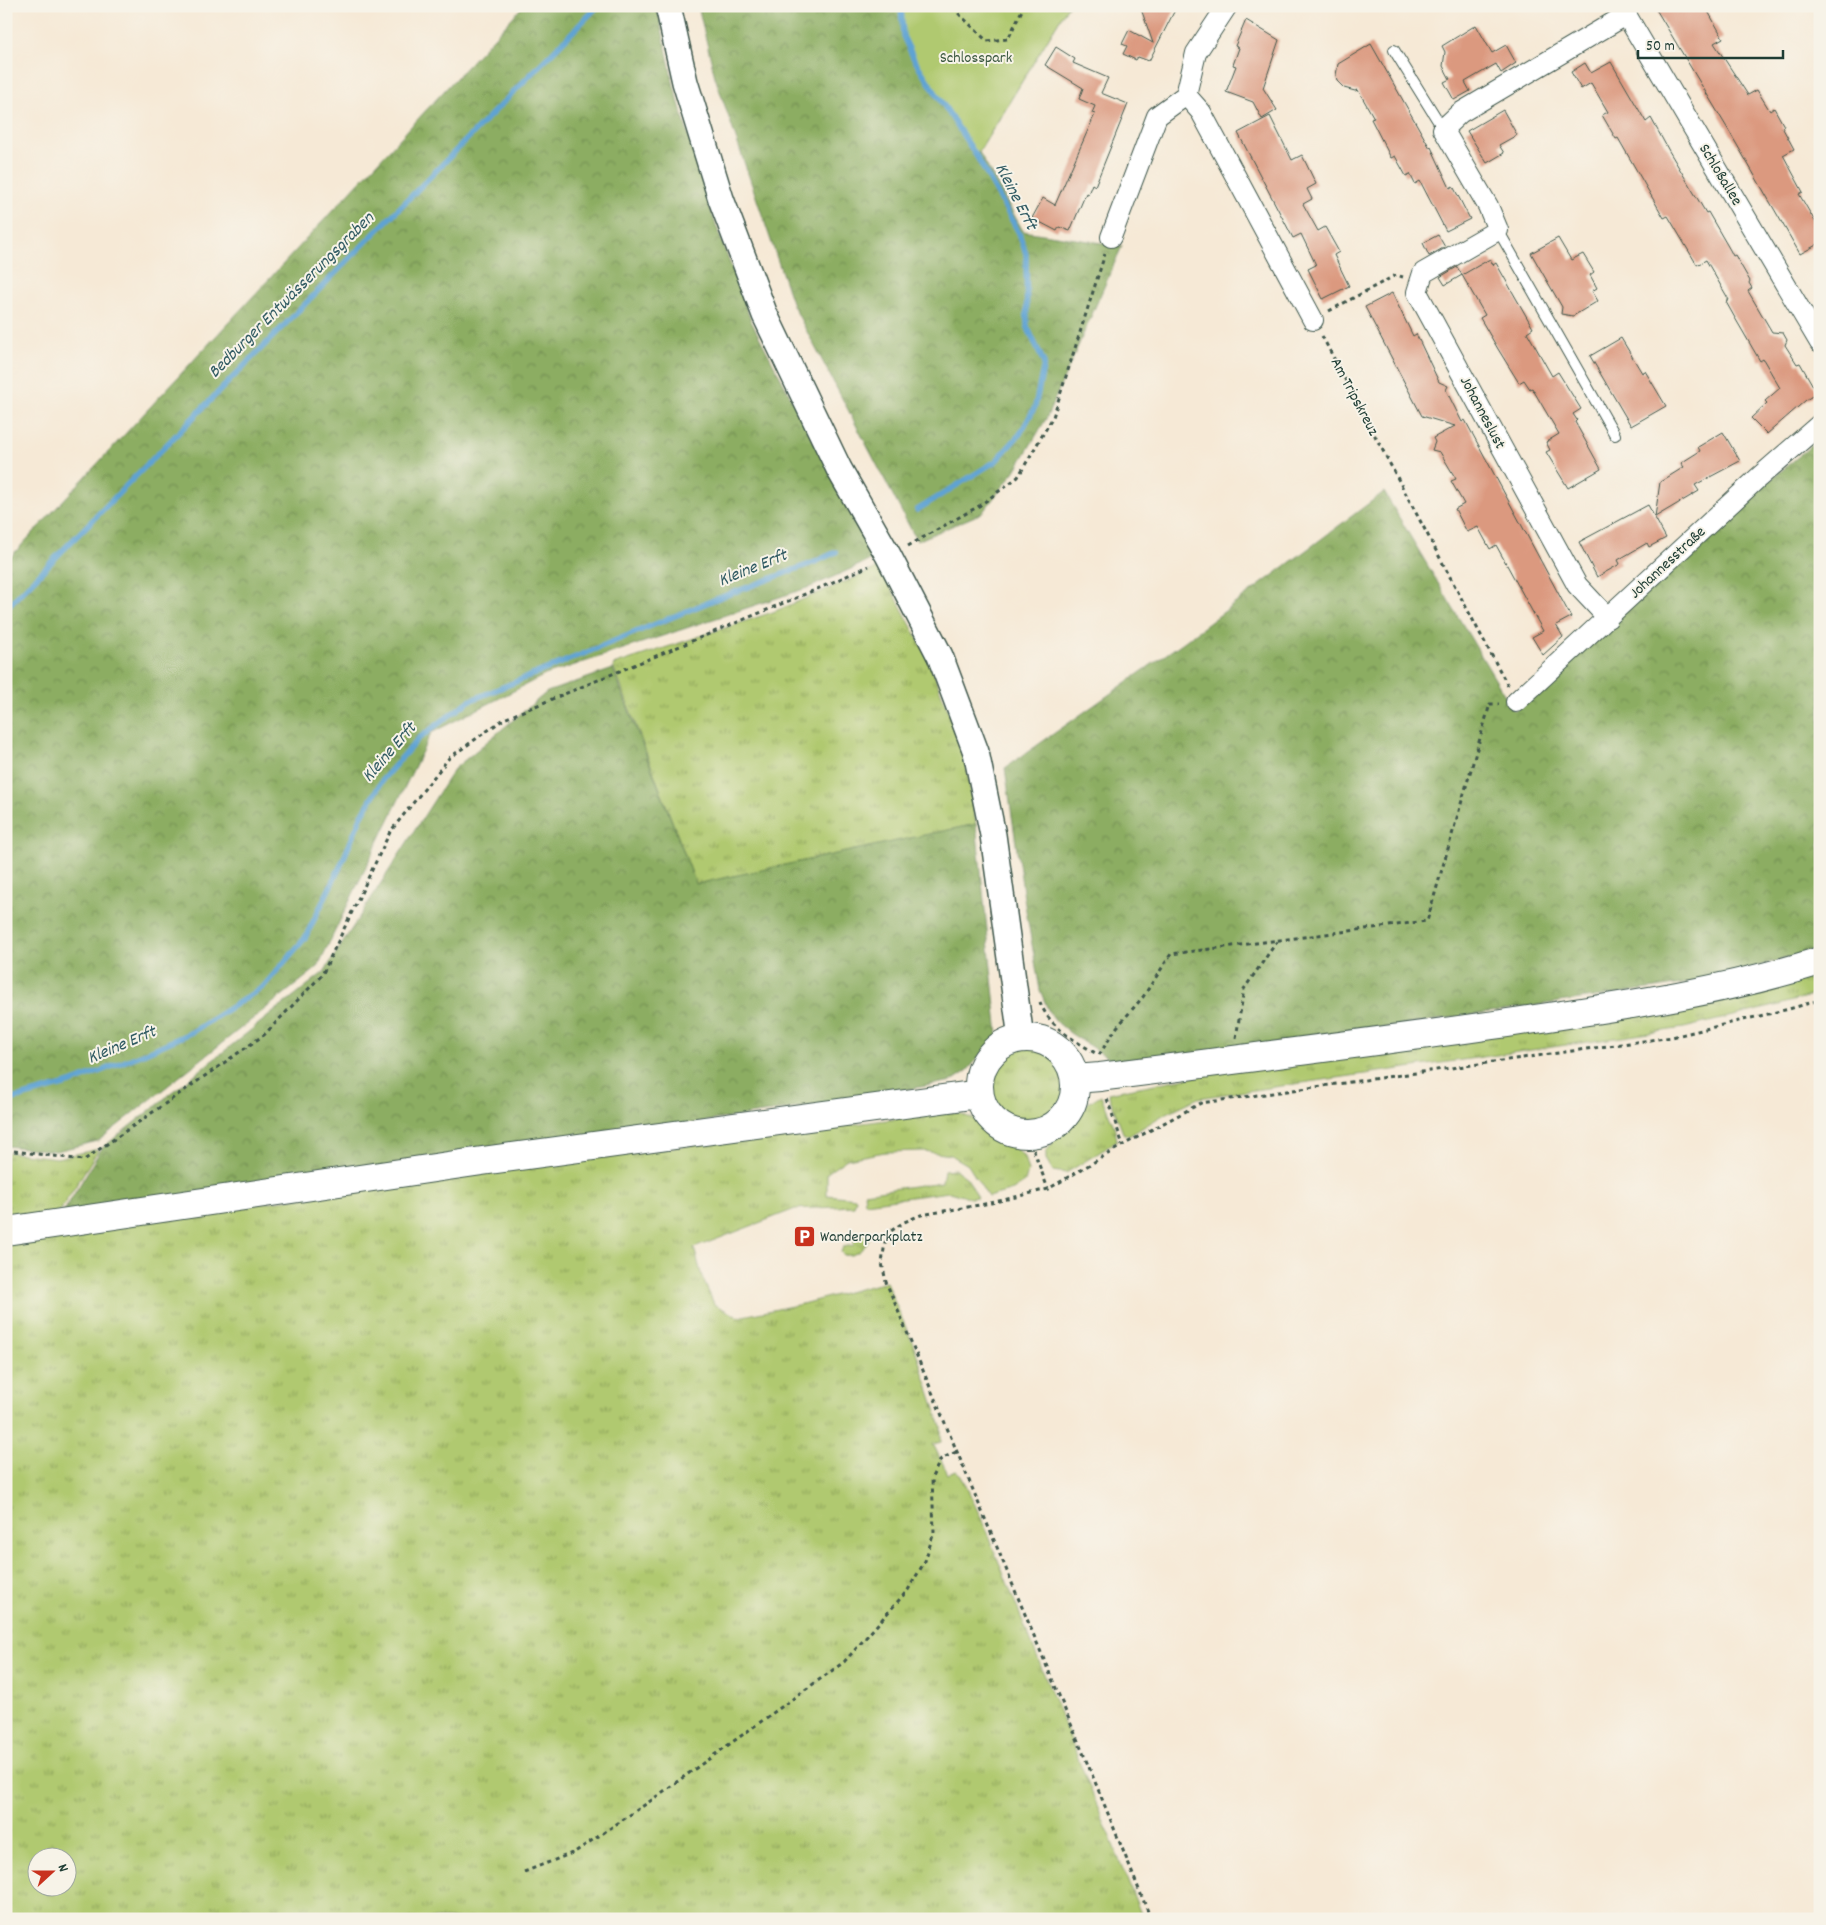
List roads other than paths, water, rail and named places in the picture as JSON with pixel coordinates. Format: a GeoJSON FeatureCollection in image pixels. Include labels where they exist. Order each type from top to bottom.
{"type":"FeatureCollection","features":[{"type":"Feature","properties":{"kind":"main road"},"geometry":{"type":"LineString","coordinates":[[1091,1070],[1075,1095],[1069,1111],[1056,1125],[1041,1133],[1028,1135],[1008,1132],[993,1122],[982,1106],[978,1094],[980,1072],[991,1053],[1009,1041],[1021,1038],[1034,1038],[1049,1043],[1059,1050],[1069,1062],[1091,1070],[1430,1034],[1619,1007],[1702,992],[1792,970],[1820,961]]}},
{"type":"Feature","properties":{"kind":"main road"},"geometry":{"type":"LineString","coordinates":[[6,1231],[482,1161],[978,1094]]}},
{"type":"Feature","properties":{"kind":"street"},"geometry":{"type":"LineString","coordinates":[[668,6],[685,82],[721,199],[765,314],[839,469],[896,552],[940,656],[976,752],[993,835],[1021,1038]]}},
{"type":"Feature","properties":{"kind":"street"},"geometry":{"type":"LineString","coordinates":[[1111,237],[1157,116],[1186,95],[1196,53],[1226,6]]}},
{"type":"Feature","properties":{"kind":"street"},"geometry":{"type":"LineString","coordinates":[[1498,230],[1488,206],[1443,129],[1460,113],[1624,11]]}},
{"type":"Feature","properties":{"kind":"street","name":"Schloßallee"},"geometry":{"type":"LineString","coordinates":[[1624,11],[1820,343]]}},
{"type":"Feature","properties":{"kind":"street"},"geometry":{"type":"LineString","coordinates":[[1186,95],[1202,112],[1313,320]]}},
{"type":"Feature","properties":{"kind":"street","name":"Johanneslust"},"geometry":{"type":"LineString","coordinates":[[1498,230],[1423,274],[1417,292],[1576,585],[1608,618]]}},
{"type":"Feature","properties":{"kind":"street","name":"Johannesstraße"},"geometry":{"type":"LineString","coordinates":[[1516,702],[1758,478],[1820,424]]}},
{"type":"Feature","properties":{"kind":"lane"},"geometry":{"type":"LineString","coordinates":[[1394,50],[1443,129]]}},
{"type":"Feature","properties":{"kind":"lane"},"geometry":{"type":"LineString","coordinates":[[1498,230],[1615,435]]}},
{"type":"Feature","properties":{"kind":"waterway","name":"Bedburger Entwässerungsgraben"},"geometry":{"type":"LineString","coordinates":[[6,608],[598,6]]}},
{"type":"Feature","properties":{"kind":"waterway","name":"Kleine Erft"},"geometry":{"type":"LineString","coordinates":[[901,6],[903,36],[914,59],[977,157],[1019,233],[1026,254],[1027,326],[1044,363],[1035,407],[1020,434],[996,461],[917,510]]}},
{"type":"Feature","properties":{"kind":"waterway","name":"Kleine Erft"},"geometry":{"type":"LineString","coordinates":[[6,1101],[71,1083],[143,1054],[192,1032],[263,987],[305,938],[340,867],[361,817],[383,779],[418,739],[469,701],[716,599],[815,562],[836,552]]}},
{"type":"Feature","properties":{"kind":"place","name":"Wanderparkplatz"},"geometry":{"type":"Point","coordinates":[804,1237]}},
{"type":"Feature","properties":{"kind":"park label","name":"Schlosspark"},"geometry":{"type":"Point","coordinates":[976,58]}}]}
